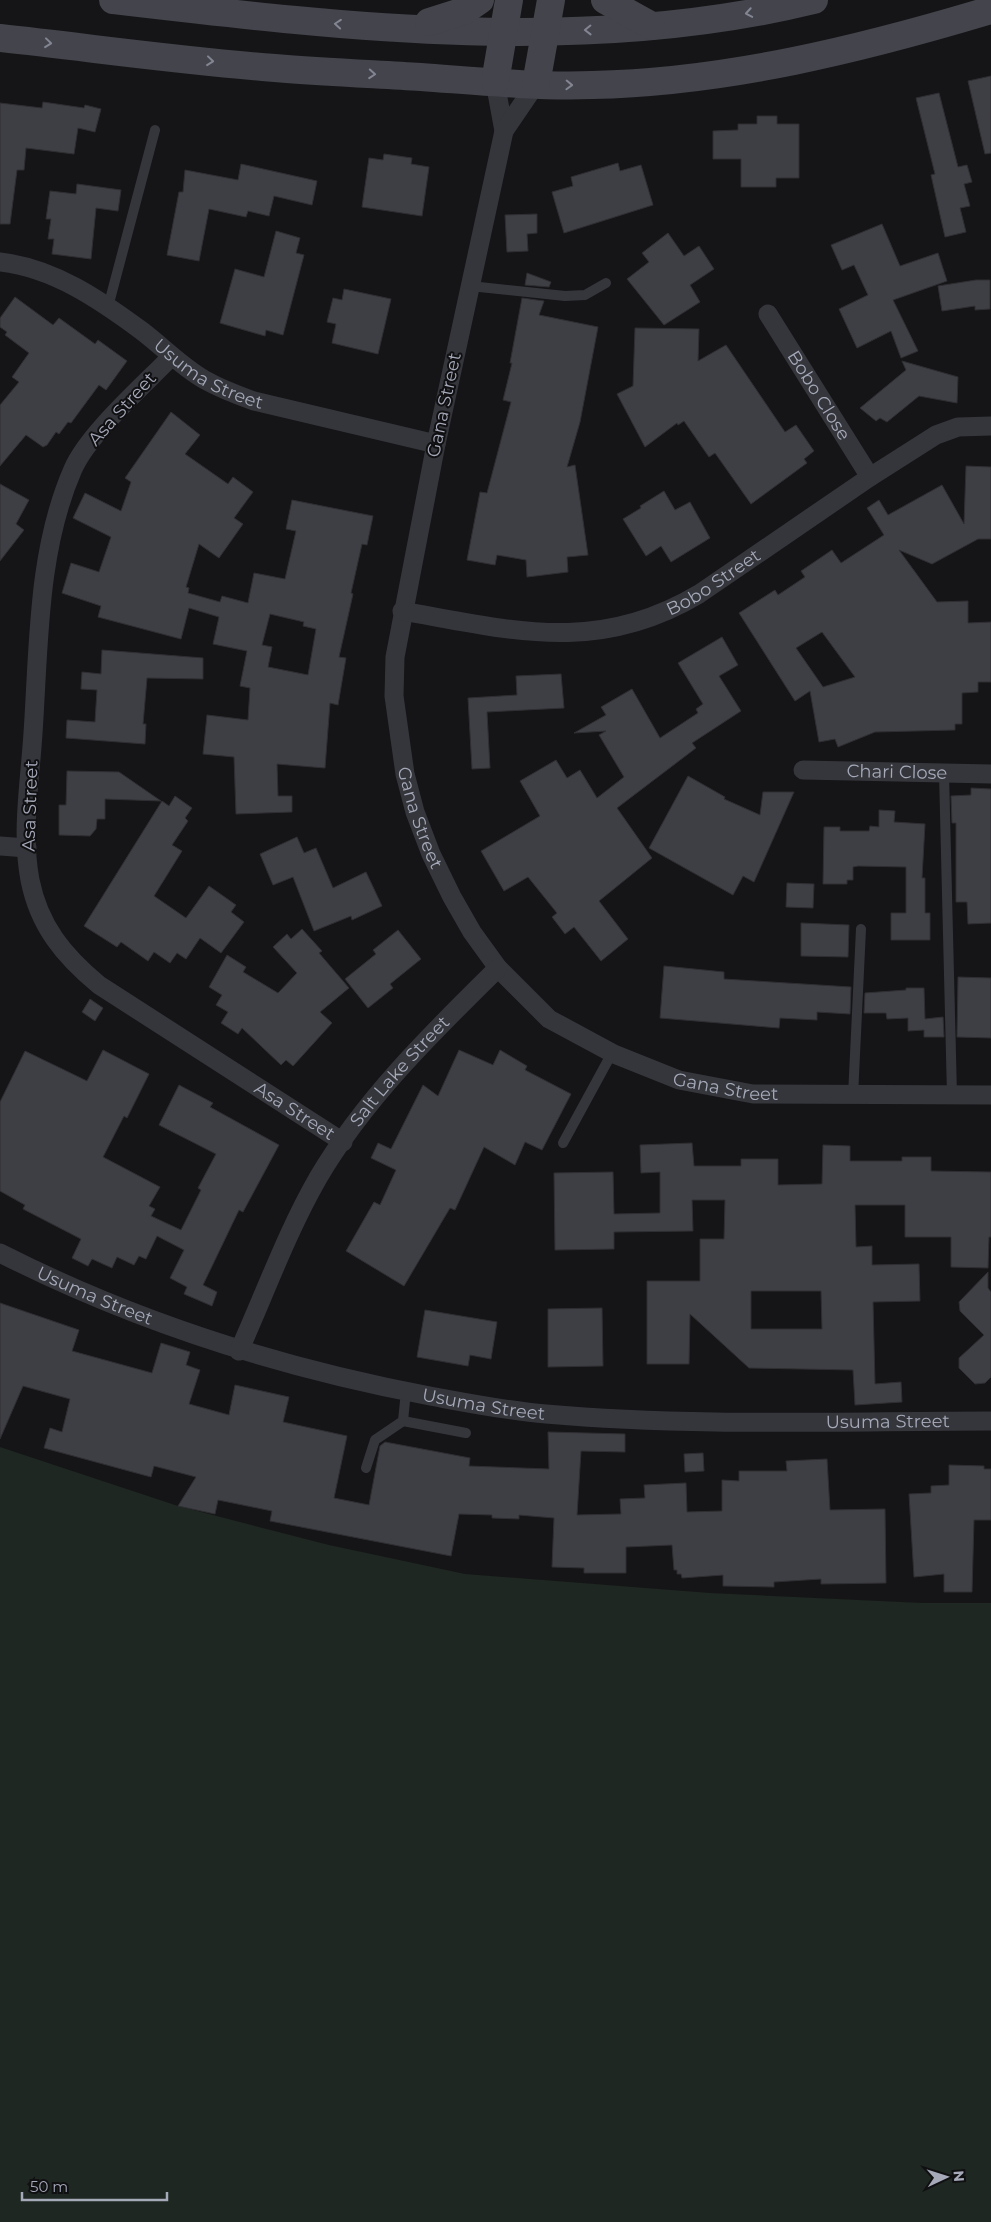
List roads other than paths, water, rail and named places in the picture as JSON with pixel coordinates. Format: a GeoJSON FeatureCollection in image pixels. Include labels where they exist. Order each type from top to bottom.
{"type":"FeatureCollection","features":[{"type":"Feature","properties":{"kind":"main road"},"geometry":{"type":"LineString","coordinates":[[113,0],[280,20],[406,29],[504,31],[652,26],[702,22],[814,0]]}},
{"type":"Feature","properties":{"kind":"main road"},"geometry":{"type":"LineString","coordinates":[[406,29],[464,11],[480,0]]}},
{"type":"Feature","properties":{"kind":"main road"},"geometry":{"type":"LineString","coordinates":[[495,82],[509,0]]}},
{"type":"Feature","properties":{"kind":"main road"},"geometry":{"type":"LineString","coordinates":[[536,84],[551,0]]}},
{"type":"Feature","properties":{"kind":"main road"},"geometry":{"type":"LineString","coordinates":[[605,0],[652,26]]}},
{"type":"Feature","properties":{"kind":"main road"},"geometry":{"type":"LineString","coordinates":[[0,38],[275,68],[495,82],[592,85],[673,79],[751,69],[828,55],[918,32],[991,10]]}},
{"type":"Feature","properties":{"kind":"street"},"geometry":{"type":"LineString","coordinates":[[495,82],[504,131]]}},
{"type":"Feature","properties":{"kind":"street"},"geometry":{"type":"LineString","coordinates":[[504,131],[536,84]]}},
{"type":"Feature","properties":{"kind":"street","name":"Gana Street"},"geometry":{"type":"LineString","coordinates":[[504,131],[436,444],[402,611],[395,657],[394,696],[404,774],[415,812],[452,897],[472,932],[498,968],[549,1019],[612,1053],[679,1080],[715,1089],[753,1094],[853,1096],[991,1095]]}},
{"type":"Feature","properties":{"kind":"street","name":"Usuma Street"},"geometry":{"type":"LineString","coordinates":[[0,262],[40,272],[76,286],[108,307],[204,379],[229,392],[254,401],[436,444]]}},
{"type":"Feature","properties":{"kind":"street","name":"Bobo Close"},"geometry":{"type":"LineString","coordinates":[[768,314],[870,477]]}},
{"type":"Feature","properties":{"kind":"street","name":"Asa Street"},"geometry":{"type":"LineString","coordinates":[[172,356],[93,438],[74,467],[62,496],[51,535],[43,598],[27,848],[30,881],[39,909],[53,939],[73,964],[99,985],[343,1142]]}},
{"type":"Feature","properties":{"kind":"street","name":"Bobo Street"},"geometry":{"type":"LineString","coordinates":[[402,611],[514,631],[586,633],[617,629],[636,624],[676,608],[699,594],[870,477],[936,435],[958,427],[991,426]]}},
{"type":"Feature","properties":{"kind":"street","name":"Chari Close"},"geometry":{"type":"LineString","coordinates":[[803,770],[991,774]]}},
{"type":"Feature","properties":{"kind":"street"},"geometry":{"type":"LineString","coordinates":[[0,846],[27,848]]}},
{"type":"Feature","properties":{"kind":"street","name":"Salt Lake Street"},"geometry":{"type":"LineString","coordinates":[[239,1350],[318,1178],[393,1077],[431,1034],[498,968]]}},
{"type":"Feature","properties":{"kind":"street","name":"Usuma Street"},"geometry":{"type":"LineString","coordinates":[[0,1253],[30,1268],[151,1319],[239,1350],[326,1375],[406,1391],[545,1414],[658,1420],[991,1421]]}},
{"type":"Feature","properties":{"kind":"lane"},"geometry":{"type":"LineString","coordinates":[[108,307],[155,130]]}},
{"type":"Feature","properties":{"kind":"lane"},"geometry":{"type":"LineString","coordinates":[[470,286],[565,296],[585,295],[606,284]]}},
{"type":"Feature","properties":{"kind":"lane"},"geometry":{"type":"LineString","coordinates":[[944,773],[952,1095]]}},
{"type":"Feature","properties":{"kind":"lane"},"geometry":{"type":"LineString","coordinates":[[853,1096],[861,929]]}},
{"type":"Feature","properties":{"kind":"lane"},"geometry":{"type":"LineString","coordinates":[[563,1143],[612,1053]]}},
{"type":"Feature","properties":{"kind":"lane"},"geometry":{"type":"LineString","coordinates":[[403,1421],[406,1391]]}},
{"type":"Feature","properties":{"kind":"lane"},"geometry":{"type":"LineString","coordinates":[[366,1468],[375,1440],[403,1421],[466,1433]]}}]}
